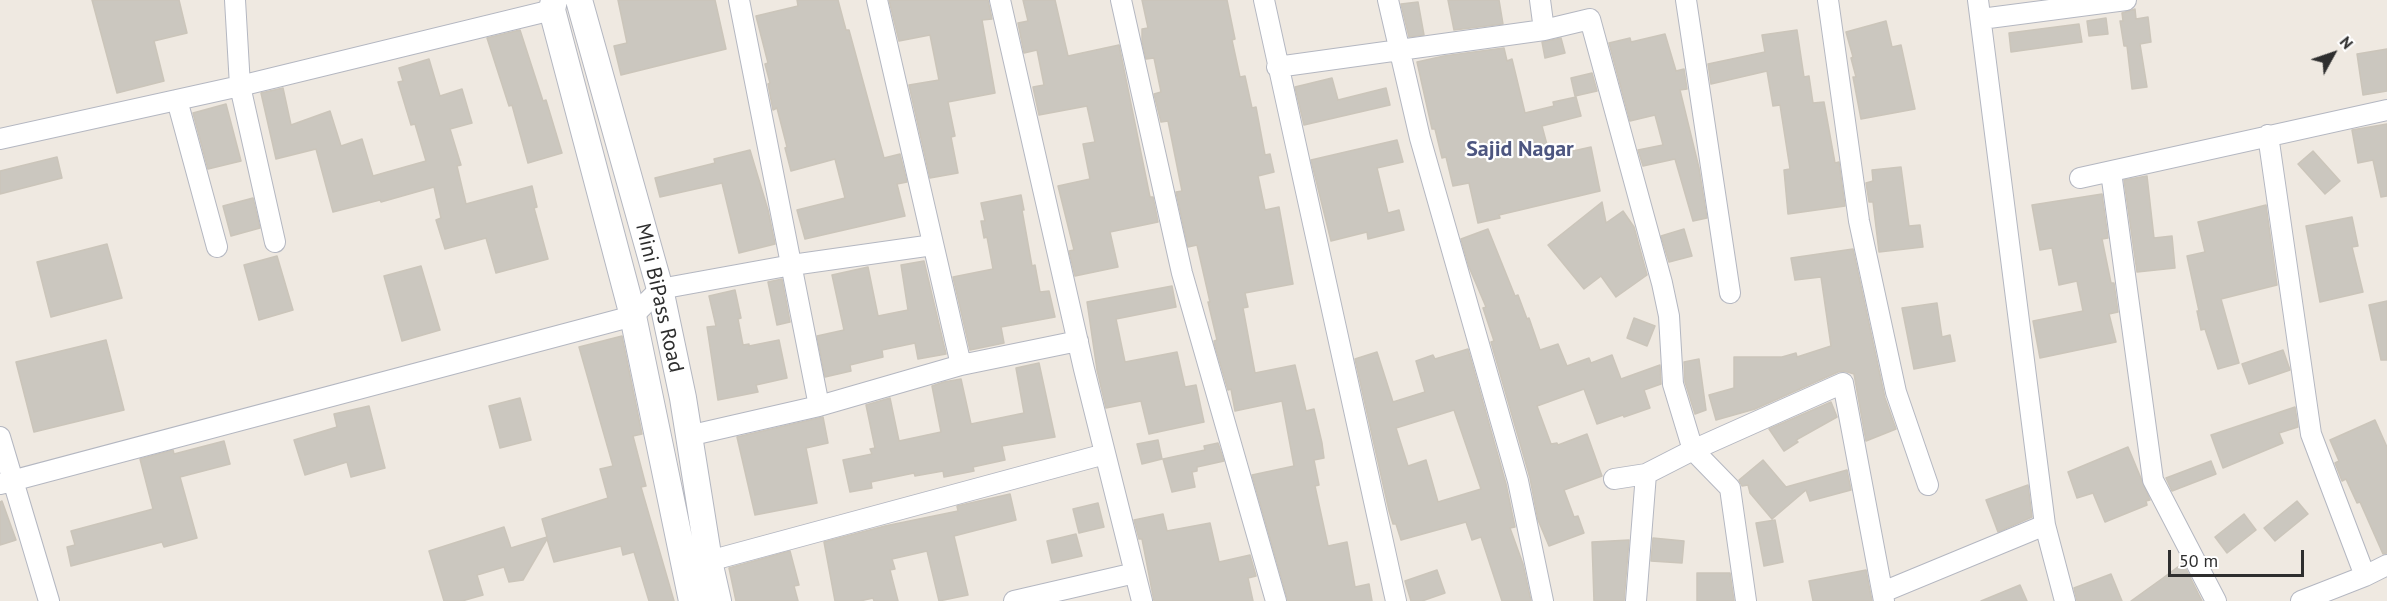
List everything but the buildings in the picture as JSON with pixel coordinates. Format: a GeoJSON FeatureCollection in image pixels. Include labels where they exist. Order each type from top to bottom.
{"type":"FeatureCollection","features":[{"type":"Feature","properties":{"kind":"street"},"geometry":{"type":"LineString","coordinates":[[235,0],[240,86],[275,242]]}},
{"type":"Feature","properties":{"kind":"street","name":"Mini BiPass Road"},"geometry":{"type":"LineString","coordinates":[[579,0],[660,289],[683,398],[709,561],[718,601]]}},
{"type":"Feature","properties":{"kind":"street"},"geometry":{"type":"LineString","coordinates":[[739,0],[819,406]]}},
{"type":"Feature","properties":{"kind":"street"},"geometry":{"type":"LineString","coordinates":[[877,0],[961,365]]}},
{"type":"Feature","properties":{"kind":"street"},"geometry":{"type":"LineString","coordinates":[[1000,0],[1078,341],[1142,601]]}},
{"type":"Feature","properties":{"kind":"street"},"geometry":{"type":"LineString","coordinates":[[1121,0],[1182,273],[1276,601]]}},
{"type":"Feature","properties":{"kind":"street"},"geometry":{"type":"LineString","coordinates":[[1264,0],[1396,601]]}},
{"type":"Feature","properties":{"kind":"street"},"geometry":{"type":"LineString","coordinates":[[1388,0],[1420,138],[1518,481],[1543,601]]}},
{"type":"Feature","properties":{"kind":"street"},"geometry":{"type":"LineString","coordinates":[[1540,0],[1544,30]]}},
{"type":"Feature","properties":{"kind":"street"},"geometry":{"type":"LineString","coordinates":[[1686,0],[1730,293]]}},
{"type":"Feature","properties":{"kind":"street"},"geometry":{"type":"LineString","coordinates":[[1828,0],[1860,221],[1896,392],[1928,485]]}},
{"type":"Feature","properties":{"kind":"street"},"geometry":{"type":"LineString","coordinates":[[2065,601],[2045,525],[1980,9],[2126,0]]}},
{"type":"Feature","properties":{"kind":"street"},"geometry":{"type":"LineString","coordinates":[[0,138],[240,86],[553,5],[633,316],[692,601]]}},
{"type":"Feature","properties":{"kind":"street"},"geometry":{"type":"LineString","coordinates":[[1277,67],[1544,30],[1590,19],[1662,283],[1669,316],[1673,384],[1692,450],[1730,488],[1746,601]]}},
{"type":"Feature","properties":{"kind":"street"},"geometry":{"type":"LineString","coordinates":[[177,100],[217,247]]}},
{"type":"Feature","properties":{"kind":"street"},"geometry":{"type":"LineString","coordinates":[[2080,178],[2387,110]]}},
{"type":"Feature","properties":{"kind":"street"},"geometry":{"type":"LineString","coordinates":[[2268,135],[2311,434],[2365,576]]}},
{"type":"Feature","properties":{"kind":"street"},"geometry":{"type":"LineString","coordinates":[[2111,172],[2152,480],[2216,601]]}},
{"type":"Feature","properties":{"kind":"street"},"geometry":{"type":"LineString","coordinates":[[6,482],[633,316],[660,289],[792,265],[933,245]]}},
{"type":"Feature","properties":{"kind":"street"},"geometry":{"type":"LineString","coordinates":[[688,436],[819,406],[961,365],[1078,341]]}},
{"type":"Feature","properties":{"kind":"street"},"geometry":{"type":"LineString","coordinates":[[1614,479],[1646,474],[1692,450],[1843,383],[1883,596],[2045,525]]}},
{"type":"Feature","properties":{"kind":"street"},"geometry":{"type":"LineString","coordinates":[[0,437],[6,482],[49,601]]}},
{"type":"Feature","properties":{"kind":"street"},"geometry":{"type":"LineString","coordinates":[[709,561],[1105,454]]}},
{"type":"Feature","properties":{"kind":"street"},"geometry":{"type":"LineString","coordinates":[[1636,601],[1646,474]]}},
{"type":"Feature","properties":{"kind":"street"},"geometry":{"type":"LineString","coordinates":[[2301,601],[2387,565]]}},
{"type":"Feature","properties":{"kind":"street"},"geometry":{"type":"LineString","coordinates":[[1014,601],[1135,573]]}},
{"type":"Feature","properties":{"kind":"district","name":"Sajid Nagar"},"geometry":{"type":"Point","coordinates":[1520,150]}}]}
